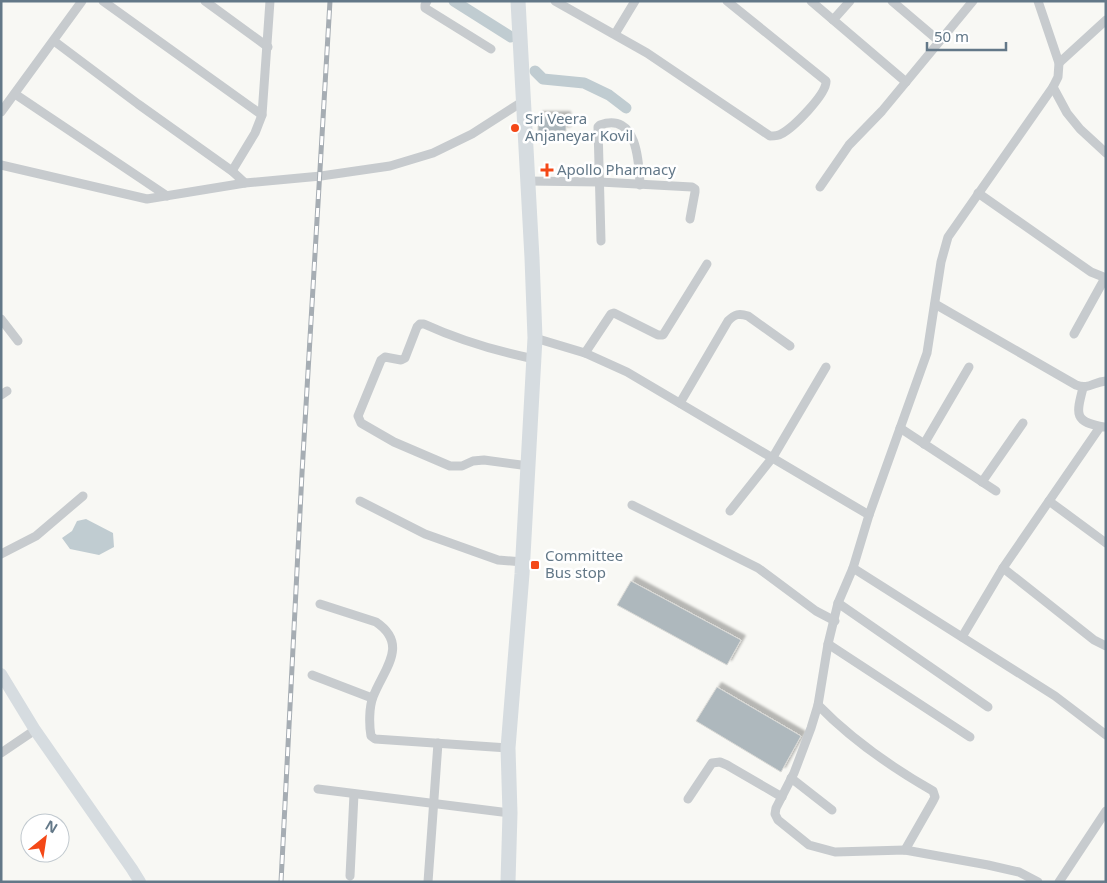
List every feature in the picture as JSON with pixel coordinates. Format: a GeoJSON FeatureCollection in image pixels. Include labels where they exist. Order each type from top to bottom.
{"type":"FeatureCollection","features":[{"type":"Feature","properties":{"kind":"highway"},"geometry":{"type":"LineString","coordinates":[[508,882],[510,814],[508,748],[523,562],[535,338],[518,1]]}},
{"type":"Feature","properties":{"kind":"main road"},"geometry":{"type":"LineString","coordinates":[[1,674],[35,730],[127,860],[140,882]]}},
{"type":"Feature","properties":{"kind":"street"},"geometry":{"type":"LineString","coordinates":[[1,112],[82,1]]}},
{"type":"Feature","properties":{"kind":"street"},"geometry":{"type":"LineString","coordinates":[[104,1],[262,115]]}},
{"type":"Feature","properties":{"kind":"street"},"geometry":{"type":"LineString","coordinates":[[206,1],[268,47]]}},
{"type":"Feature","properties":{"kind":"street"},"geometry":{"type":"LineString","coordinates":[[232,171],[255,133],[262,115],[270,1]]}},
{"type":"Feature","properties":{"kind":"street"},"geometry":{"type":"LineString","coordinates":[[427,1],[425,8],[492,49]]}},
{"type":"Feature","properties":{"kind":"street"},"geometry":{"type":"LineString","coordinates":[[555,1],[647,53],[770,136],[777,136],[783,133],[808,110],[826,87],[826,81],[727,1]]}},
{"type":"Feature","properties":{"kind":"street"},"geometry":{"type":"LineString","coordinates":[[615,34],[635,1]]}},
{"type":"Feature","properties":{"kind":"street"},"geometry":{"type":"LineString","coordinates":[[811,1],[906,82]]}},
{"type":"Feature","properties":{"kind":"street"},"geometry":{"type":"LineString","coordinates":[[833,20],[850,1]]}},
{"type":"Feature","properties":{"kind":"street"},"geometry":{"type":"LineString","coordinates":[[892,1],[939,41]]}},
{"type":"Feature","properties":{"kind":"street"},"geometry":{"type":"LineString","coordinates":[[820,187],[849,145],[882,111],[973,1]]}},
{"type":"Feature","properties":{"kind":"street"},"geometry":{"type":"LineString","coordinates":[[1038,1],[1059,63],[1058,77],[1053,88],[948,237],[941,262],[927,353],[869,515],[853,568],[838,603],[828,644],[818,706],[791,778],[776,808],[775,814],[778,820],[809,845],[835,852],[904,850],[996,866],[1019,872],[1038,882]]}},
{"type":"Feature","properties":{"kind":"street"},"geometry":{"type":"LineString","coordinates":[[1059,63],[1106,20]]}},
{"type":"Feature","properties":{"kind":"street"},"geometry":{"type":"LineString","coordinates":[[54,41],[232,171],[245,183]]}},
{"type":"Feature","properties":{"kind":"street"},"geometry":{"type":"LineString","coordinates":[[1053,88],[1067,113],[1080,129],[1106,153]]}},
{"type":"Feature","properties":{"kind":"street"},"geometry":{"type":"LineString","coordinates":[[15,94],[167,196]]}},
{"type":"Feature","properties":{"kind":"street"},"geometry":{"type":"LineString","coordinates":[[1,165],[146,199],[245,183],[321,176],[390,166],[433,153],[472,134],[522,102]]}},
{"type":"Feature","properties":{"kind":"street"},"geometry":{"type":"LineString","coordinates":[[601,241],[598,127],[603,123],[619,124],[626,127],[634,141],[638,158],[640,185]]}},
{"type":"Feature","properties":{"kind":"street"},"geometry":{"type":"LineString","coordinates":[[527,181],[600,182],[693,188],[695,192],[690,219]]}},
{"type":"Feature","properties":{"kind":"street"},"geometry":{"type":"LineString","coordinates":[[978,193],[1091,272],[1105,278],[1074,334]]}},
{"type":"Feature","properties":{"kind":"street"},"geometry":{"type":"LineString","coordinates":[[584,353],[611,314],[614,313],[658,335],[663,335],[708,264]]}},
{"type":"Feature","properties":{"kind":"street"},"geometry":{"type":"LineString","coordinates":[[935,304],[1082,388]]}},
{"type":"Feature","properties":{"kind":"street"},"geometry":{"type":"LineString","coordinates":[[680,403],[733,315],[740,313],[748,316],[790,346]]}},
{"type":"Feature","properties":{"kind":"street"},"geometry":{"type":"LineString","coordinates":[[1,319],[18,342]]}},
{"type":"Feature","properties":{"kind":"street"},"geometry":{"type":"LineString","coordinates":[[529,466],[484,460],[474,461],[462,466],[450,466],[394,442],[361,423],[358,416],[381,360],[385,357],[401,360],[405,358],[417,326],[420,324],[498,351],[534,359]]}},
{"type":"Feature","properties":{"kind":"street"},"geometry":{"type":"LineString","coordinates":[[535,338],[584,353],[628,372],[869,515]]}},
{"type":"Feature","properties":{"kind":"street"},"geometry":{"type":"LineString","coordinates":[[730,511],[773,457],[826,367]]}},
{"type":"Feature","properties":{"kind":"street"},"geometry":{"type":"LineString","coordinates":[[924,444],[969,367]]}},
{"type":"Feature","properties":{"kind":"street"},"geometry":{"type":"LineString","coordinates":[[1082,388],[1097,382],[1106,382]]}},
{"type":"Feature","properties":{"kind":"street"},"geometry":{"type":"LineString","coordinates":[[962,637],[1003,568],[1103,427],[1089,425],[1079,415],[1077,409],[1082,388]]}},
{"type":"Feature","properties":{"kind":"street"},"geometry":{"type":"LineString","coordinates":[[982,482],[1023,423]]}},
{"type":"Feature","properties":{"kind":"street"},"geometry":{"type":"LineString","coordinates":[[900,428],[996,491]]}},
{"type":"Feature","properties":{"kind":"street"},"geometry":{"type":"LineString","coordinates":[[1,554],[36,536],[83,496]]}},
{"type":"Feature","properties":{"kind":"street"},"geometry":{"type":"LineString","coordinates":[[360,501],[425,534],[498,560],[523,562]]}},
{"type":"Feature","properties":{"kind":"street"},"geometry":{"type":"LineString","coordinates":[[1049,501],[1106,543]]}},
{"type":"Feature","properties":{"kind":"street"},"geometry":{"type":"LineString","coordinates":[[632,505],[758,568],[816,611],[834,620]]}},
{"type":"Feature","properties":{"kind":"street"},"geometry":{"type":"LineString","coordinates":[[853,568],[1054,696],[1106,735]]}},
{"type":"Feature","properties":{"kind":"street"},"geometry":{"type":"LineString","coordinates":[[1003,568],[1094,640],[1106,646]]}},
{"type":"Feature","properties":{"kind":"street"},"geometry":{"type":"LineString","coordinates":[[838,603],[988,707]]}},
{"type":"Feature","properties":{"kind":"street"},"geometry":{"type":"LineString","coordinates":[[320,604],[376,622],[382,626],[392,640],[394,646],[392,656],[372,698],[371,736],[375,739],[508,748]]}},
{"type":"Feature","properties":{"kind":"street"},"geometry":{"type":"LineString","coordinates":[[828,644],[970,737]]}},
{"type":"Feature","properties":{"kind":"street"},"geometry":{"type":"LineString","coordinates":[[312,675],[372,698]]}},
{"type":"Feature","properties":{"kind":"street"},"geometry":{"type":"LineString","coordinates":[[818,706],[856,741],[900,772],[933,791],[935,797],[904,850]]}},
{"type":"Feature","properties":{"kind":"street"},"geometry":{"type":"LineString","coordinates":[[1,753],[35,730]]}},
{"type":"Feature","properties":{"kind":"street"},"geometry":{"type":"LineString","coordinates":[[428,882],[438,743]]}},
{"type":"Feature","properties":{"kind":"street"},"geometry":{"type":"LineString","coordinates":[[688,799],[709,767],[716,762],[727,765],[782,797]]}},
{"type":"Feature","properties":{"kind":"street"},"geometry":{"type":"LineString","coordinates":[[791,778],[832,810]]}},
{"type":"Feature","properties":{"kind":"street"},"geometry":{"type":"LineString","coordinates":[[318,789],[510,814]]}},
{"type":"Feature","properties":{"kind":"street"},"geometry":{"type":"LineString","coordinates":[[350,876],[354,794]]}},
{"type":"Feature","properties":{"kind":"street"},"geometry":{"type":"LineString","coordinates":[[1059,882],[1106,811]]}},
{"type":"Feature","properties":{"kind":"shaded area"},"geometry":{"type":"Polygon","coordinates":[[[86,519],[113,533],[114,547],[99,555],[70,549],[62,538],[72,531],[77,521],[86,519]]]}},
{"type":"Feature","properties":{"kind":"building"},"geometry":{"type":"Polygon","coordinates":[[[538,116],[566,116],[566,131],[547,131],[547,140],[538,140],[538,116]]]}},
{"type":"Feature","properties":{"kind":"building"},"geometry":{"type":"Polygon","coordinates":[[[631,581],[741,640],[727,665],[617,605],[631,581]]]}},
{"type":"Feature","properties":{"kind":"building"},"geometry":{"type":"Polygon","coordinates":[[[717,687],[801,736],[781,772],[696,721],[717,687]]]}},
{"type":"Feature","properties":{"kind":"waterway"},"geometry":{"type":"LineString","coordinates":[[454,1],[511,37]]}},
{"type":"Feature","properties":{"kind":"waterway"},"geometry":{"type":"LineString","coordinates":[[535,71],[543,79],[584,83],[609,95],[626,108]]}},
{"type":"Feature","properties":{"kind":"railway"},"geometry":{"type":"LineString","coordinates":[[281,882],[302,473],[330,1]]}},
{"type":"Feature","properties":{"kind":"place","name":"Sri Veera Anjaneyar Kovil"},"geometry":{"type":"Point","coordinates":[515,128]}},
{"type":"Feature","properties":{"kind":"place","name":"Apollo Pharmacy"},"geometry":{"type":"Point","coordinates":[547,170]}},
{"type":"Feature","properties":{"kind":"place","name":"Committee Bus stop"},"geometry":{"type":"Point","coordinates":[535,565]}}]}
